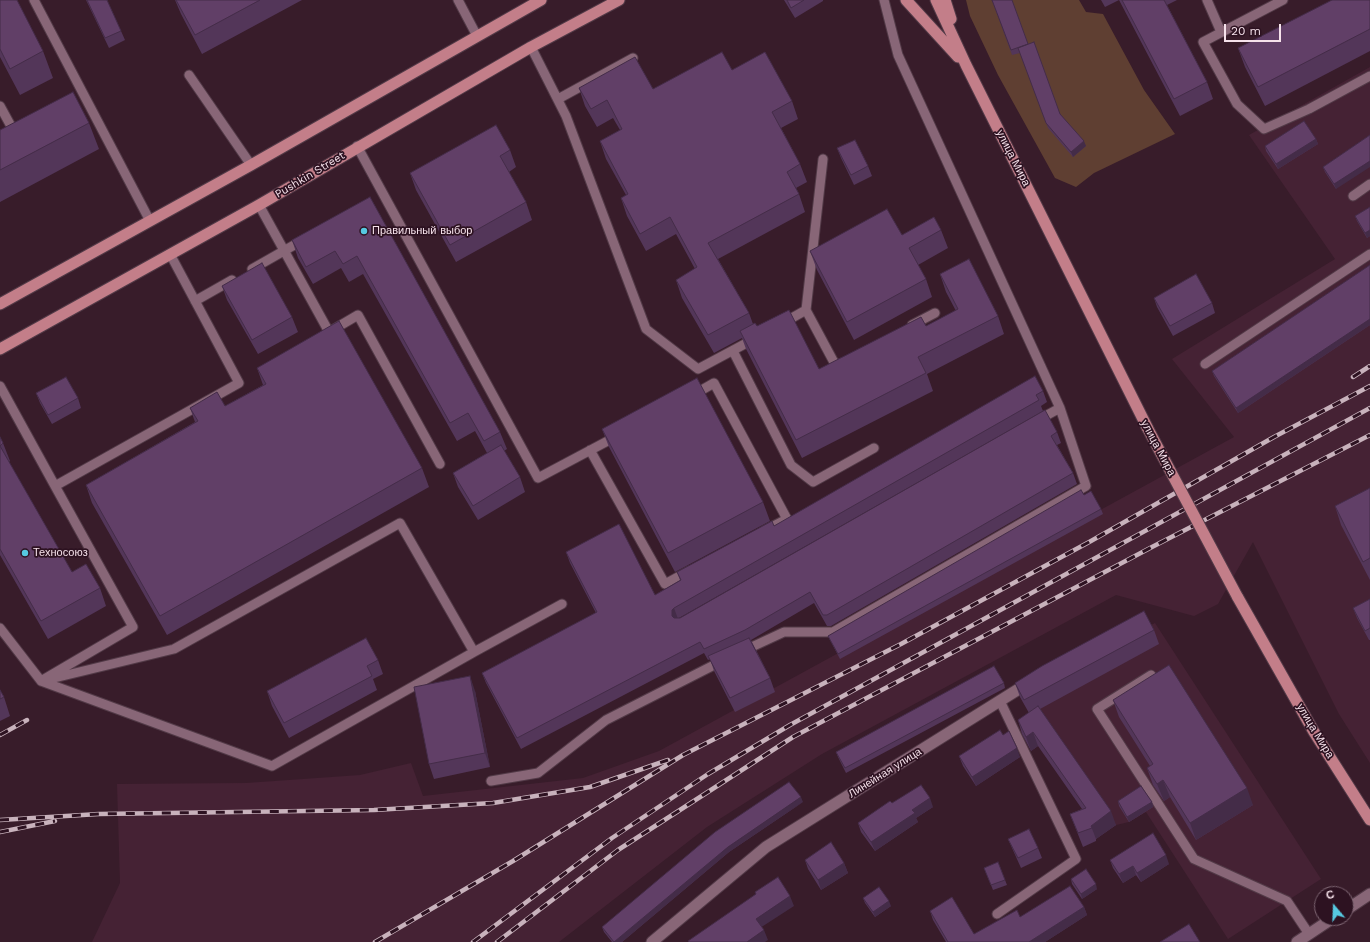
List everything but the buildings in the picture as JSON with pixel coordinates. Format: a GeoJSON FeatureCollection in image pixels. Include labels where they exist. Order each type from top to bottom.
{"type":"FeatureCollection","features":[{"type":"Feature","properties":{"kind":"main road"},"geometry":{"type":"LineString","coordinates":[[0,304],[251,165],[541,0]]}},
{"type":"Feature","properties":{"kind":"main road","name":"Pushkin Street"},"geometry":{"type":"LineString","coordinates":[[0,349],[259,205],[357,146],[531,47],[619,0]]}},
{"type":"Feature","properties":{"kind":"main road"},"geometry":{"type":"LineString","coordinates":[[906,0],[966,65]]}},
{"type":"Feature","properties":{"kind":"main road"},"geometry":{"type":"LineString","coordinates":[[936,0],[966,65]]}},
{"type":"Feature","properties":{"kind":"main road"},"geometry":{"type":"LineString","coordinates":[[945,0],[966,65]]}},
{"type":"Feature","properties":{"kind":"main road","name":"улица Мира"},"geometry":{"type":"LineString","coordinates":[[966,65],[1148,429],[1237,596],[1314,732],[1370,820]]}},
{"type":"Feature","properties":{"kind":"street","name":"Линейная улица"},"geometry":{"type":"LineString","coordinates":[[652,942],[766,847],[1040,676]]}},
{"type":"Feature","properties":{"kind":"street"},"geometry":{"type":"LineString","coordinates":[[1354,905],[1370,894]]}},
{"type":"Feature","properties":{"kind":"street"},"geometry":{"type":"LineString","coordinates":[[1297,942],[1321,926]]}},
{"type":"Feature","properties":{"kind":"lane"},"geometry":{"type":"LineString","coordinates":[[34,0],[78,94],[150,221]]}},
{"type":"Feature","properties":{"kind":"lane"},"geometry":{"type":"LineString","coordinates":[[458,0],[478,36]]}},
{"type":"Feature","properties":{"kind":"lane"},"geometry":{"type":"LineString","coordinates":[[491,781],[538,773],[606,720],[705,668],[784,632],[833,632],[1086,486],[1060,408],[898,55],[884,0]]}},
{"type":"Feature","properties":{"kind":"lane"},"geometry":{"type":"LineString","coordinates":[[1207,0],[1221,32]]}},
{"type":"Feature","properties":{"kind":"lane"},"geometry":{"type":"LineString","coordinates":[[1278,1],[1202,42],[1236,104],[1264,129],[1308,109],[1370,76]]}},
{"type":"Feature","properties":{"kind":"lane"},"geometry":{"type":"LineString","coordinates":[[531,47],[569,124],[646,329],[698,369],[760,336]]}},
{"type":"Feature","properties":{"kind":"lane"},"geometry":{"type":"LineString","coordinates":[[558,99],[633,58]]}},
{"type":"Feature","properties":{"kind":"lane"},"geometry":{"type":"LineString","coordinates":[[189,75],[251,165]]}},
{"type":"Feature","properties":{"kind":"lane"},"geometry":{"type":"LineString","coordinates":[[0,106],[12,128]]}},
{"type":"Feature","properties":{"kind":"lane"},"geometry":{"type":"LineString","coordinates":[[357,146],[380,198],[538,478],[625,431]]}},
{"type":"Feature","properties":{"kind":"lane"},"geometry":{"type":"LineString","coordinates":[[823,159],[806,310],[836,366],[850,358]]}},
{"type":"Feature","properties":{"kind":"lane"},"geometry":{"type":"LineString","coordinates":[[1353,196],[1370,184]]}},
{"type":"Feature","properties":{"kind":"lane"},"geometry":{"type":"LineString","coordinates":[[259,205],[329,332],[358,315],[440,464]]}},
{"type":"Feature","properties":{"kind":"lane"},"geometry":{"type":"LineString","coordinates":[[195,301],[311,236]]}},
{"type":"Feature","properties":{"kind":"lane"},"geometry":{"type":"LineString","coordinates":[[55,486],[239,383],[170,254]]}},
{"type":"Feature","properties":{"kind":"lane"},"geometry":{"type":"LineString","coordinates":[[1205,364],[1370,254]]}},
{"type":"Feature","properties":{"kind":"lane"},"geometry":{"type":"LineString","coordinates":[[773,328],[806,310]]}},
{"type":"Feature","properties":{"kind":"lane"},"geometry":{"type":"LineString","coordinates":[[906,328],[935,313]]}},
{"type":"Feature","properties":{"kind":"lane"},"geometry":{"type":"LineString","coordinates":[[733,351],[791,465],[813,482],[874,448]]}},
{"type":"Feature","properties":{"kind":"lane"},"geometry":{"type":"LineString","coordinates":[[687,398],[714,384],[787,519],[753,537]]}},
{"type":"Feature","properties":{"kind":"lane"},"geometry":{"type":"LineString","coordinates":[[0,386],[133,626],[41,681]]}},
{"type":"Feature","properties":{"kind":"lane"},"geometry":{"type":"LineString","coordinates":[[1032,423],[1060,408]]}},
{"type":"Feature","properties":{"kind":"lane"},"geometry":{"type":"LineString","coordinates":[[590,450],[665,584],[699,566]]}},
{"type":"Feature","properties":{"kind":"lane"},"geometry":{"type":"LineString","coordinates":[[41,681],[174,649],[400,523],[474,652]]}},
{"type":"Feature","properties":{"kind":"lane"},"geometry":{"type":"LineString","coordinates":[[0,628],[41,681],[272,766],[562,604]]}},
{"type":"Feature","properties":{"kind":"lane"},"geometry":{"type":"LineString","coordinates":[[1151,675],[1097,709],[1194,858],[1287,901],[1309,934]]}},
{"type":"Feature","properties":{"kind":"lane"},"geometry":{"type":"LineString","coordinates":[[997,914],[1076,859],[1000,701]]}},
{"type":"Feature","properties":{"kind":"shaded area"},"geometry":{"type":"Polygon","coordinates":[[[966,0],[1079,0],[1086,12],[1103,14],[1144,90],[1175,134],[1094,173],[1076,187],[1055,178],[998,75],[970,16],[966,0]]]}},
{"type":"Feature","properties":{"kind":"shaded area"},"geometry":{"type":"Polygon","coordinates":[[[1370,67],[1370,763],[1339,714],[1253,542],[1218,604],[1194,616],[1116,595],[822,754],[707,827],[559,942],[92,942],[120,883],[117,784],[246,783],[360,775],[411,763],[423,796],[583,778],[659,751],[1234,437],[1172,359],[1335,259],[1249,135],[1370,67]]]}},
{"type":"Feature","properties":{"kind":"shaded area"},"geometry":{"type":"Polygon","coordinates":[[[1155,623],[1321,879],[1228,939],[1146,812],[1129,822],[1116,825],[1101,835],[1019,695],[1155,623]]]}},
{"type":"Feature","properties":{"kind":"railway"},"geometry":{"type":"LineString","coordinates":[[1353,377],[1370,366]]}},
{"type":"Feature","properties":{"kind":"railway"},"geometry":{"type":"LineString","coordinates":[[375,942],[513,861],[683,755],[901,644],[1091,541],[1274,437],[1370,386]]}},
{"type":"Feature","properties":{"kind":"railway"},"geometry":{"type":"LineString","coordinates":[[473,942],[612,838],[708,774],[790,725],[1370,408]]}},
{"type":"Feature","properties":{"kind":"railway"},"geometry":{"type":"LineString","coordinates":[[497,942],[618,850],[793,737],[1152,547],[1370,435]]}},
{"type":"Feature","properties":{"kind":"railway"},"geometry":{"type":"LineString","coordinates":[[0,735],[27,720]]}},
{"type":"Feature","properties":{"kind":"railway"},"geometry":{"type":"LineString","coordinates":[[0,820],[99,814],[374,810],[493,803],[590,787],[668,760]]}},
{"type":"Feature","properties":{"kind":"railway"},"geometry":{"type":"LineString","coordinates":[[0,832],[55,821]]}},
{"type":"Feature","properties":{"kind":"place","name":"Правильный выбор"},"geometry":{"type":"Point","coordinates":[364,231]}},
{"type":"Feature","properties":{"kind":"place","name":"Техносоюз"},"geometry":{"type":"Point","coordinates":[25,553]}}]}
